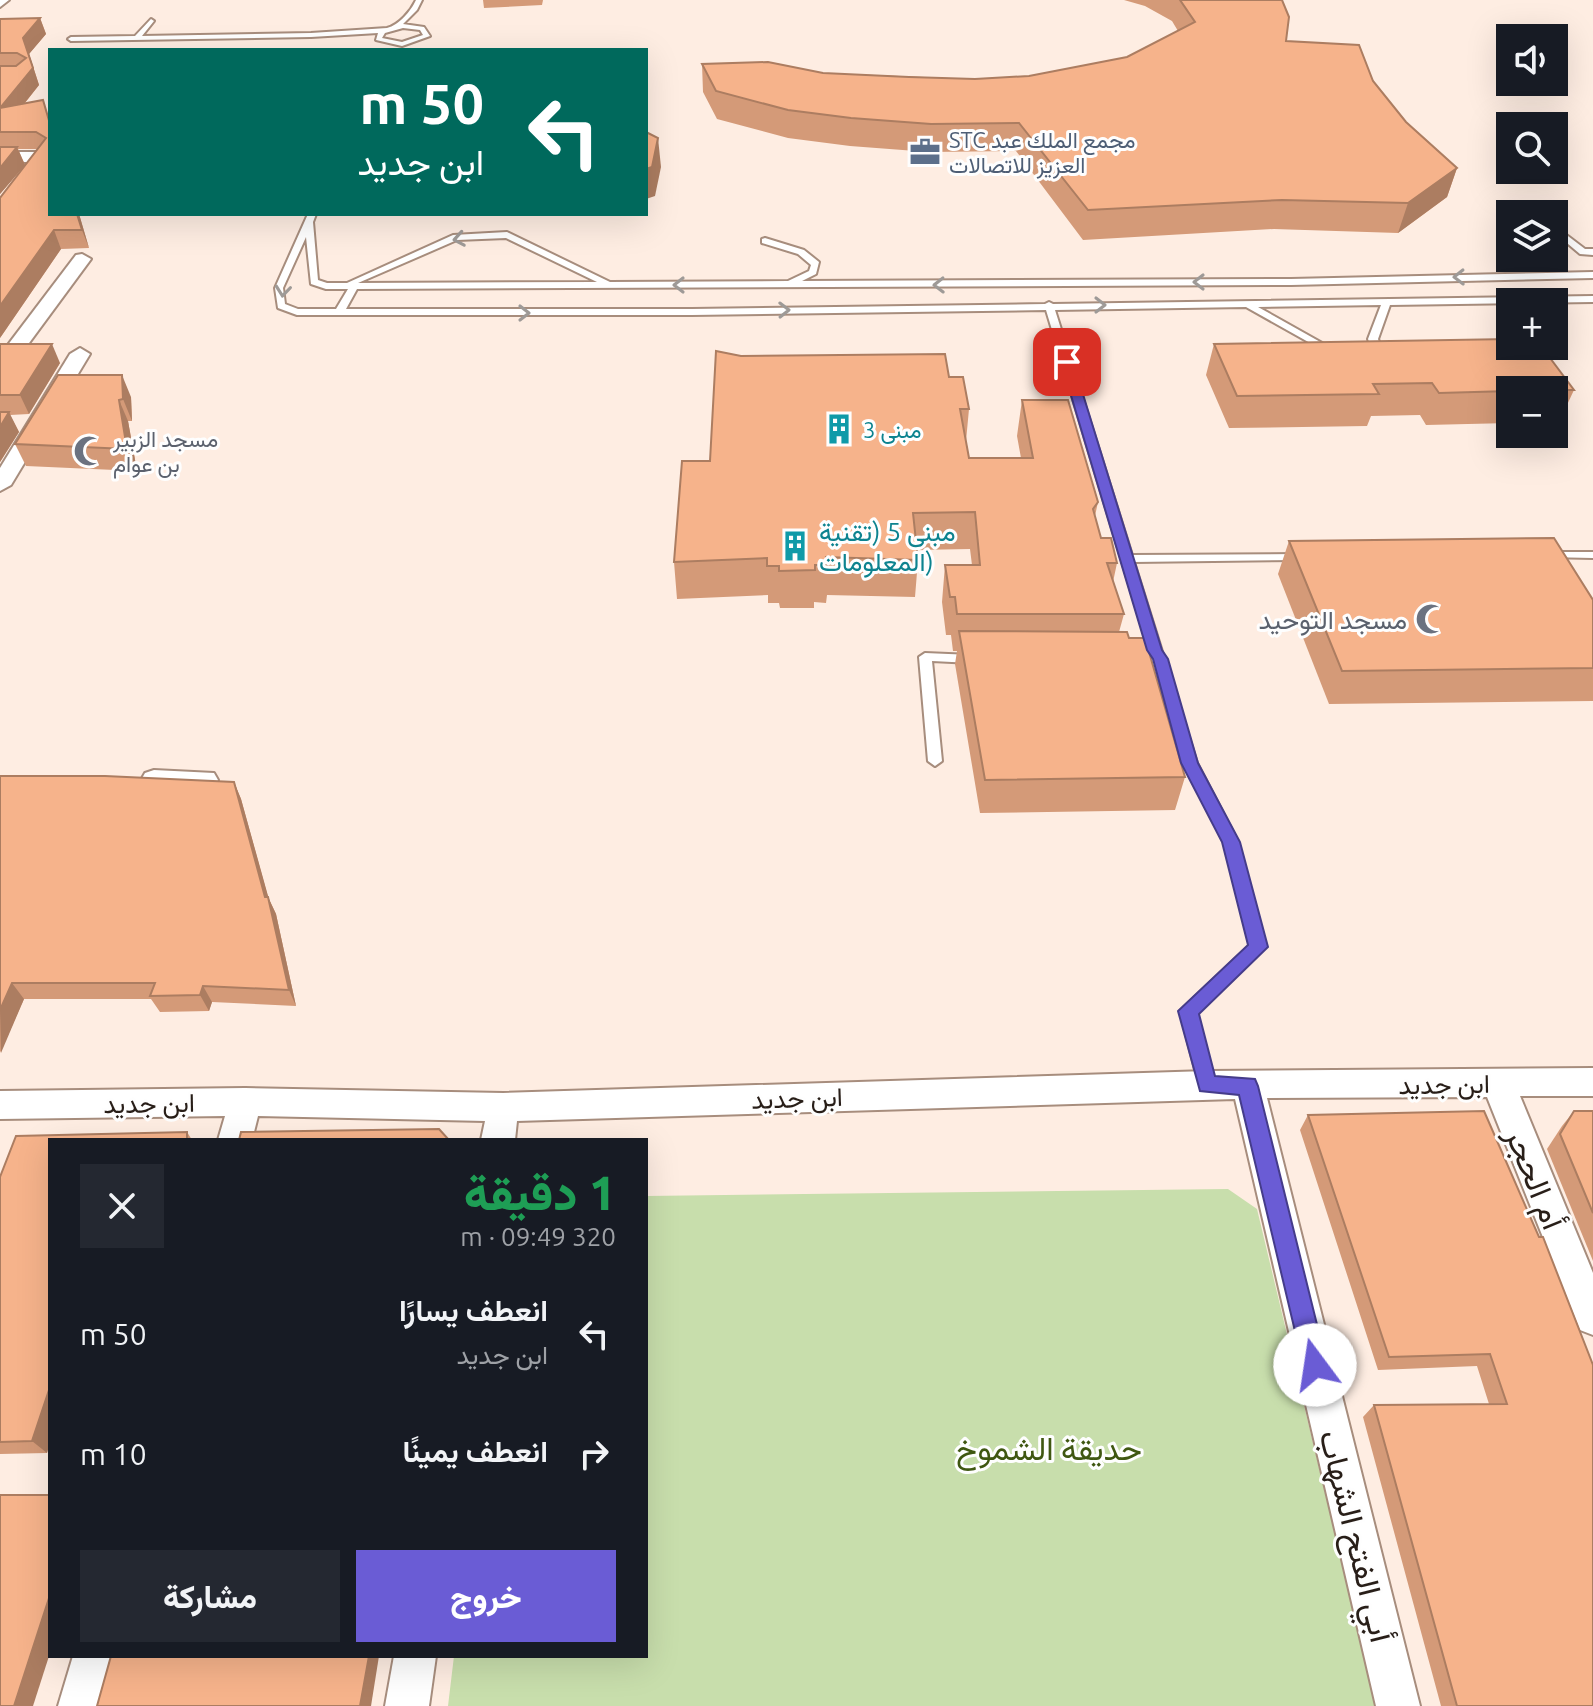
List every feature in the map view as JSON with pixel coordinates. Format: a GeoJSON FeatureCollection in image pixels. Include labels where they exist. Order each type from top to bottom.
{"type":"FeatureCollection","features":[{"type":"Feature","properties":{"kind":"street"},"geometry":{"type":"LineString","coordinates":[[0,157],[43,157],[26,178]]}},
{"type":"Feature","properties":{"kind":"street"},"geometry":{"type":"LineString","coordinates":[[6,354],[82,259]]}},
{"type":"Feature","properties":{"kind":"street"},"geometry":{"type":"LineString","coordinates":[[0,485],[80,354],[6,354]]}},
{"type":"Feature","properties":{"kind":"street"},"geometry":{"type":"LineString","coordinates":[[13,423],[40,423]]}},
{"type":"Feature","properties":{"kind":"street"},"geometry":{"type":"LineString","coordinates":[[126,780],[205,780]]}},
{"type":"Feature","properties":{"kind":"street","name":"ابن جديد"},"geometry":{"type":"LineString","coordinates":[[0,1105],[245,1102],[503,1107],[1207,1085],[1593,1082]]}},
{"type":"Feature","properties":{"kind":"street","name":"أم الحجر"},"geometry":{"type":"LineString","coordinates":[[1498,1083],[1593,1317]]}},
{"type":"Feature","properties":{"kind":"street","name":"أبي الفتح الشهاب"},"geometry":{"type":"LineString","coordinates":[[1248,1086],[1398,1706]]}},
{"type":"Feature","properties":{"kind":"street"},"geometry":{"type":"LineString","coordinates":[[236,1138],[245,1102]]}},
{"type":"Feature","properties":{"kind":"street"},"geometry":{"type":"LineString","coordinates":[[498,1138],[503,1107]]}},
{"type":"Feature","properties":{"kind":"street"},"geometry":{"type":"LineString","coordinates":[[80,1706],[93,1658]]}},
{"type":"Feature","properties":{"kind":"street"},"geometry":{"type":"LineString","coordinates":[[407,1706],[415,1658]]}},
{"type":"Feature","properties":{"kind":"lane"},"geometry":{"type":"LineString","coordinates":[[396,27],[415,9],[419,0]]}},
{"type":"Feature","properties":{"kind":"lane"},"geometry":{"type":"LineString","coordinates":[[409,48],[427,36],[415,9]]}},
{"type":"Feature","properties":{"kind":"lane"},"geometry":{"type":"LineString","coordinates":[[137,38],[151,21]]}},
{"type":"Feature","properties":{"kind":"lane"},"geometry":{"type":"LineString","coordinates":[[71,39],[334,35],[396,27],[422,28]]}},
{"type":"Feature","properties":{"kind":"lane"},"geometry":{"type":"LineString","coordinates":[[382,46],[378,37],[386,30]]}},
{"type":"Feature","properties":{"kind":"lane"},"geometry":{"type":"LineString","coordinates":[[334,35],[382,46],[418,41]]}},
{"type":"Feature","properties":{"kind":"lane"},"geometry":{"type":"LineString","coordinates":[[310,216],[314,282],[350,286],[1291,282],[1593,275]]}},
{"type":"Feature","properties":{"kind":"lane"},"geometry":{"type":"LineString","coordinates":[[310,216],[279,288],[281,306],[297,312],[1249,305],[1593,299]]}},
{"type":"Feature","properties":{"kind":"lane"},"geometry":{"type":"LineString","coordinates":[[339,313],[350,286],[456,237],[507,235],[610,284]]}},
{"type":"Feature","properties":{"kind":"lane"},"geometry":{"type":"LineString","coordinates":[[1568,239],[1583,252],[1593,252]]}},
{"type":"Feature","properties":{"kind":"lane"},"geometry":{"type":"LineString","coordinates":[[765,241],[801,252],[816,264],[813,272],[788,285]]}},
{"type":"Feature","properties":{"kind":"lane"},"geometry":{"type":"LineString","coordinates":[[1325,281],[1335,304]]}},
{"type":"Feature","properties":{"kind":"lane"},"geometry":{"type":"LineString","coordinates":[[1291,282],[1302,304]]}},
{"type":"Feature","properties":{"kind":"lane"},"geometry":{"type":"LineString","coordinates":[[1378,353],[1373,339],[1386,303]]}},
{"type":"Feature","properties":{"kind":"lane"},"geometry":{"type":"LineString","coordinates":[[1049,305],[1190,763],[1231,842],[1258,947],[1188,1011],[1207,1085]]}},
{"type":"Feature","properties":{"kind":"lane"},"geometry":{"type":"LineString","coordinates":[[1249,305],[1315,345],[1340,352]]}},
{"type":"Feature","properties":{"kind":"lane"},"geometry":{"type":"LineString","coordinates":[[1356,352],[1394,354]]}},
{"type":"Feature","properties":{"kind":"lane"},"geometry":{"type":"LineString","coordinates":[[1540,555],[1593,555]]}},
{"type":"Feature","properties":{"kind":"lane"},"geometry":{"type":"LineString","coordinates":[[1129,559],[1318,557]]}},
{"type":"Feature","properties":{"kind":"lane"},"geometry":{"type":"LineString","coordinates":[[935,761],[925,657],[990,659]]}},
{"type":"Feature","properties":{"kind":"lane"},"geometry":{"type":"LineString","coordinates":[[1145,659],[1160,659]]}},
{"type":"Feature","properties":{"kind":"green space","name":"حديقة الشموخ"},"geometry":{"type":"Polygon","coordinates":[[[1228,1189],[1257,1209],[1376,1706],[448,1706],[454,1658],[648,1658],[648,1196],[1228,1189]]]}},
{"type":"Feature","properties":{"kind":"building"},"geometry":{"type":"Polygon","coordinates":[[[1180,0],[1282,0],[1289,17],[1286,41],[1359,45],[1373,81],[1406,122],[1457,168],[1408,203],[1282,200],[1088,210],[1019,123],[931,124],[788,110],[716,91],[702,64],[768,62],[823,73],[909,77],[975,79],[1029,76],[1127,57],[1195,22],[1180,0]]]}},
{"type":"Feature","properties":{"kind":"building"},"geometry":{"type":"Polygon","coordinates":[[[40,18],[23,38],[33,68],[0,108],[0,66],[16,66],[26,58],[17,53],[0,53],[0,19],[40,18]]]}},
{"type":"Feature","properties":{"kind":"building"},"geometry":{"type":"Polygon","coordinates":[[[43,100],[48,117],[48,216],[78,216],[82,230],[54,230],[0,306],[0,198],[46,138],[36,132],[0,132],[0,108],[43,100]]]}},
{"type":"Feature","properties":{"kind":"building"},"geometry":{"type":"Polygon","coordinates":[[[648,133],[658,138],[652,167],[648,168],[648,133]]]}},
{"type":"Feature","properties":{"kind":"building"},"geometry":{"type":"Polygon","coordinates":[[[0,147],[17,147],[0,168],[0,147]]]}},
{"type":"Feature","properties":{"kind":"building"},"geometry":{"type":"Polygon","coordinates":[[[1496,339],[1496,360],[1552,360],[1564,376],[1496,376],[1496,391],[1439,393],[1432,383],[1373,384],[1379,394],[1237,396],[1214,344],[1496,339]]]}},
{"type":"Feature","properties":{"kind":"building"},"geometry":{"type":"Polygon","coordinates":[[[0,344],[52,344],[20,395],[0,395],[0,344]]]}},
{"type":"Feature","properties":{"kind":"building"},"geometry":{"type":"Polygon","coordinates":[[[716,351],[741,356],[945,354],[949,377],[963,377],[969,409],[960,409],[969,458],[1033,458],[1022,400],[1068,400],[1098,502],[1093,509],[1101,538],[1111,538],[1117,563],[1107,563],[1124,614],[957,614],[955,597],[950,597],[945,565],[980,565],[975,512],[913,513],[918,560],[826,557],[827,565],[815,565],[815,570],[779,571],[779,566],[767,566],[767,558],[674,562],[682,461],[710,461],[716,351]]]}},
{"type":"Feature","properties":{"kind":"building"},"geometry":{"type":"Polygon","coordinates":[[[58,375],[122,375],[123,399],[119,400],[127,449],[15,444],[58,375]]]}},
{"type":"Feature","properties":{"kind":"building"},"geometry":{"type":"Polygon","coordinates":[[[0,412],[9,412],[0,427],[0,412]]]}},
{"type":"Feature","properties":{"kind":"building","name":"مسجد التوحيد"},"geometry":{"type":"Polygon","coordinates":[[[1554,538],[1593,600],[1593,668],[1342,671],[1289,541],[1554,538]]]}},
{"type":"Feature","properties":{"kind":"building"},"geometry":{"type":"Polygon","coordinates":[[[959,631],[1127,632],[1129,638],[1145,638],[1185,777],[985,780],[959,631]]]}},
{"type":"Feature","properties":{"kind":"building"},"geometry":{"type":"Polygon","coordinates":[[[0,776],[105,776],[234,782],[265,897],[268,897],[289,990],[203,986],[200,995],[150,996],[155,983],[12,983],[0,1010],[0,776]]]}},
{"type":"Feature","properties":{"kind":"building"},"geometry":{"type":"Polygon","coordinates":[[[1484,1111],[1539,1237],[1543,1237],[1593,1365],[1593,1706],[1457,1706],[1374,1405],[1507,1404],[1490,1354],[1389,1357],[1308,1115],[1484,1111]]]}},
{"type":"Feature","properties":{"kind":"building"},"geometry":{"type":"Polygon","coordinates":[[[1574,1111],[1593,1111],[1593,1213],[1560,1134],[1574,1111]]]}},
{"type":"Feature","properties":{"kind":"building"},"geometry":{"type":"Polygon","coordinates":[[[439,1129],[447,1138],[240,1138],[241,1132],[439,1129]]]}},
{"type":"Feature","properties":{"kind":"building"},"geometry":{"type":"Polygon","coordinates":[[[187,1132],[187,1138],[48,1138],[48,1393],[32,1441],[0,1442],[0,1177],[16,1136],[187,1132]]]}},
{"type":"Feature","properties":{"kind":"building"},"geometry":{"type":"Polygon","coordinates":[[[0,1495],[48,1495],[48,1601],[14,1706],[0,1706],[0,1495]]]}},
{"type":"Feature","properties":{"kind":"building"},"geometry":{"type":"Polygon","coordinates":[[[110,1658],[369,1658],[360,1706],[97,1706],[110,1658]]]}},
{"type":"Feature","properties":{"kind":"place","name":"STC مجمع الملك عبد العزيز للاتصالات"},"geometry":{"type":"Point","coordinates":[925,152]}},
{"type":"Feature","properties":{"kind":"place","name":"مبنى 3"},"geometry":{"type":"Point","coordinates":[839,429]}},
{"type":"Feature","properties":{"kind":"place","name":"مسجد الزبير بن عوام"},"geometry":{"type":"Point","coordinates":[89,451]}},
{"type":"Feature","properties":{"kind":"place","name":"مبنى 5 (تقنية المعلومات)"},"geometry":{"type":"Point","coordinates":[795,546]}},
{"type":"Feature","properties":{"kind":"place","name":"مسجد التوحيد"},"geometry":{"type":"Point","coordinates":[1431,619]}},
{"type":"Feature","properties":{"kind":"route"},"geometry":{"type":"LineString","coordinates":[[1067,362],[1190,763],[1231,842],[1258,947],[1218,987],[1188,1011],[1207,1085],[1248,1086],[1315,1365]]}}]}
